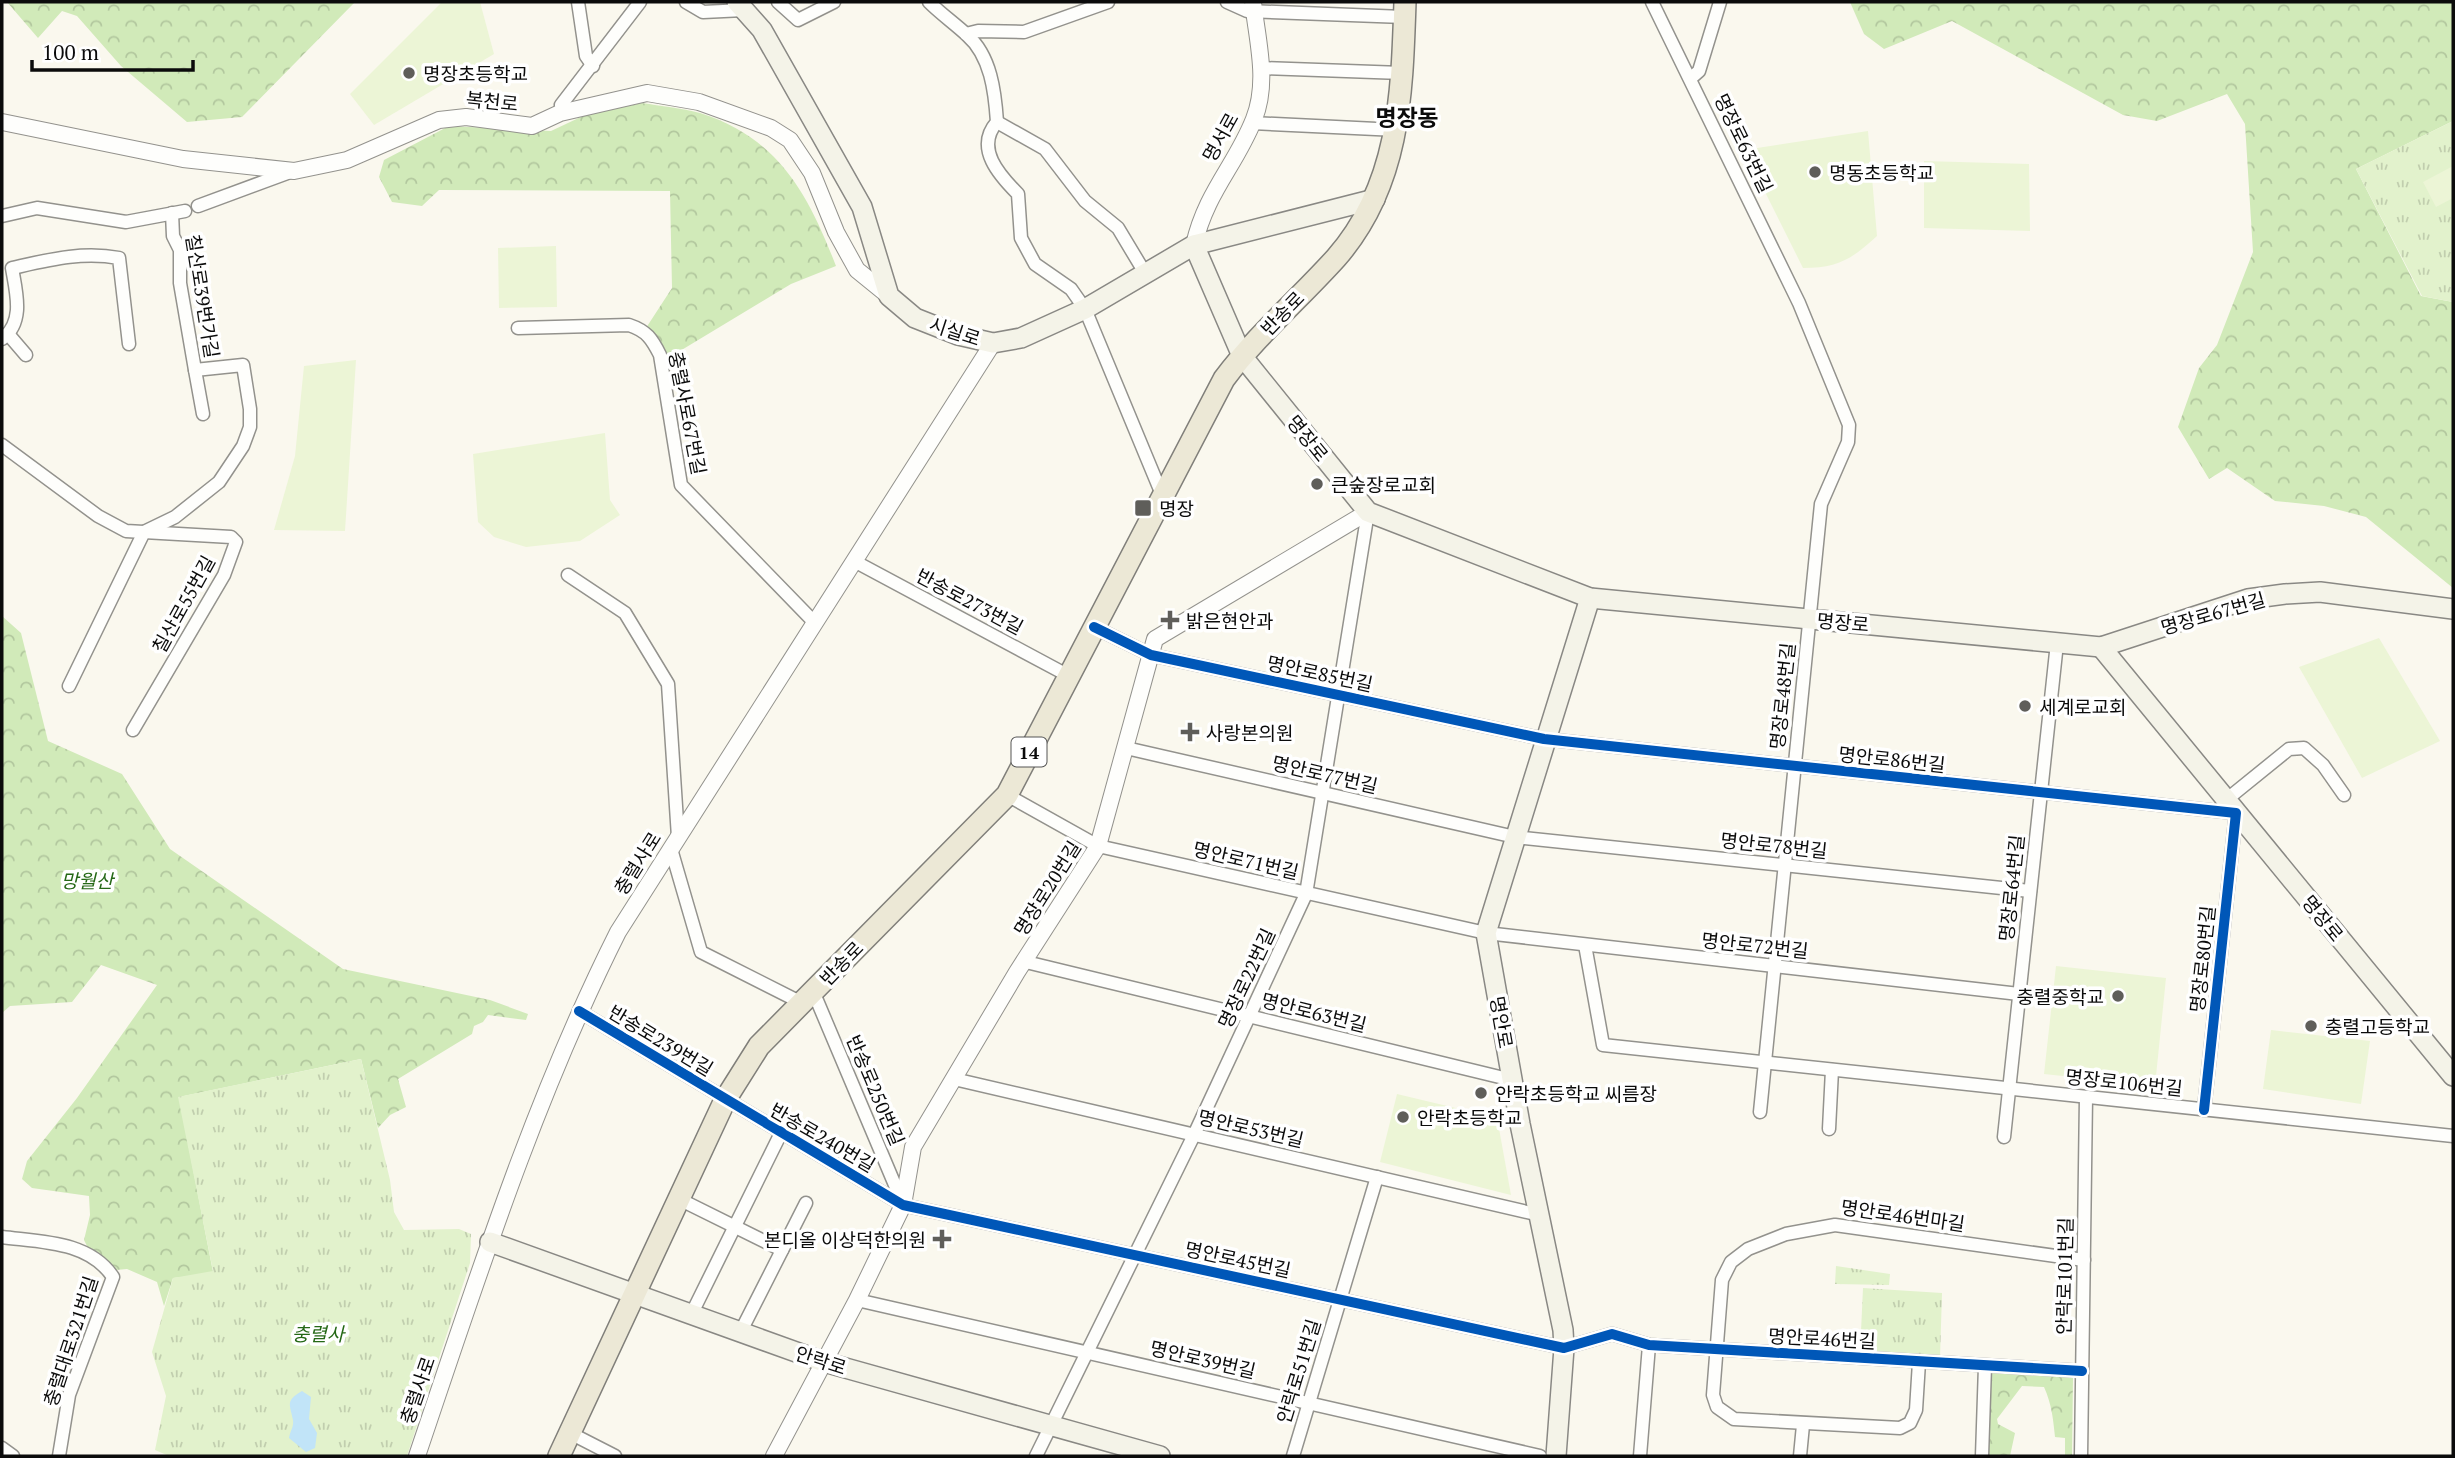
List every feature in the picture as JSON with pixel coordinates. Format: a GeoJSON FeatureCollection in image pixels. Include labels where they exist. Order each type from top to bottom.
{"type":"FeatureCollection","features":[{"type":"Feature","properties":{"kind":"main road"},"geometry":{"type":"LineString","coordinates":[[741,6],[762,30],[862,207],[889,296]]}},
{"type":"Feature","properties":{"kind":"main road","name":"반송로"},"geometry":{"type":"LineString","coordinates":[[559,1456],[725,1100],[759,1046],[1007,795],[1224,379],[1242,356],[1335,259],[1375,200],[1390,162],[1397,130],[1404,10]]}},
{"type":"Feature","properties":{"kind":"main road","name":"시실로"},"geometry":{"type":"LineString","coordinates":[[889,296],[915,318],[958,335],[993,343],[1021,338],[1084,309],[1194,245],[1375,200]]}},
{"type":"Feature","properties":{"kind":"main road","name":"명장로"},"geometry":{"type":"LineString","coordinates":[[1194,245],[1242,356],[1368,512],[1590,598],[2101,647],[2453,1076]]}},
{"type":"Feature","properties":{"kind":"main road","name":"명장로67번길"},"geometry":{"type":"LineString","coordinates":[[2101,647],[2248,599],[2320,592],[2373,605],[2453,609]]}},
{"type":"Feature","properties":{"kind":"main road","name":"명안로"},"geometry":{"type":"LineString","coordinates":[[1556,1456],[1564,1348],[1486,933],[1544,739],[1590,598]]}},
{"type":"Feature","properties":{"kind":"main road","name":"안락로"},"geometry":{"type":"LineString","coordinates":[[490,1242],[824,1362],[1160,1456]]}},
{"type":"Feature","properties":{"kind":"street"},"geometry":{"type":"LineString","coordinates":[[578,2],[586,56],[593,66]]}},
{"type":"Feature","properties":{"kind":"street"},"geometry":{"type":"LineString","coordinates":[[564,112],[561,105],[640,2]]}},
{"type":"Feature","properties":{"kind":"street"},"geometry":{"type":"LineString","coordinates":[[686,2],[703,12],[741,6]]}},
{"type":"Feature","properties":{"kind":"street"},"geometry":{"type":"LineString","coordinates":[[778,2],[798,20],[834,2]]}},
{"type":"Feature","properties":{"kind":"street"},"geometry":{"type":"LineString","coordinates":[[929,2],[966,34],[982,55],[992,79],[997,122],[992,128],[989,156],[1000,176],[1018,194],[1021,238],[1035,264],[1071,289],[1084,309],[1163,497]]}},
{"type":"Feature","properties":{"kind":"street"},"geometry":{"type":"LineString","coordinates":[[966,34],[978,31],[1024,32],[1108,2]]}},
{"type":"Feature","properties":{"kind":"street","name":"반송로"},"geometry":{"type":"LineString","coordinates":[[1227,2],[1242,10],[1253,6],[1404,10]]}},
{"type":"Feature","properties":{"kind":"street","name":"명장로63번길"},"geometry":{"type":"LineString","coordinates":[[1652,2],[1799,303],[1850,425],[1848,442],[1821,504],[1809,619]]}},
{"type":"Feature","properties":{"kind":"street"},"geometry":{"type":"LineString","coordinates":[[1691,78],[1699,71],[1720,2]]}},
{"type":"Feature","properties":{"kind":"street","name":"명서로"},"geometry":{"type":"LineString","coordinates":[[1194,245],[1204,208],[1252,123],[1261,90],[1253,6]]}},
{"type":"Feature","properties":{"kind":"street"},"geometry":{"type":"LineString","coordinates":[[1261,68],[1402,73]]}},
{"type":"Feature","properties":{"kind":"street","name":"복천로"},"geometry":{"type":"LineString","coordinates":[[2,122],[183,159],[294,170],[347,160],[439,120],[466,117],[532,126],[564,112],[647,93],[699,102],[771,128],[790,140],[802,155],[836,232],[857,270],[889,296]]}},
{"type":"Feature","properties":{"kind":"street"},"geometry":{"type":"LineString","coordinates":[[997,122],[1045,149],[1084,201],[1118,228],[1145,273]]}},
{"type":"Feature","properties":{"kind":"street"},"geometry":{"type":"LineString","coordinates":[[1252,123],[1397,130]]}},
{"type":"Feature","properties":{"kind":"street"},"geometry":{"type":"LineString","coordinates":[[2,216],[37,208],[126,222],[145,221],[185,210],[294,170]]}},
{"type":"Feature","properties":{"kind":"street","name":"칠산로39번가길"},"geometry":{"type":"LineString","coordinates":[[144,532],[175,517],[219,481],[243,446],[250,427],[243,365],[195,370],[180,283],[180,250],[173,236],[185,210]]}},
{"type":"Feature","properties":{"kind":"street"},"geometry":{"type":"LineString","coordinates":[[26,355],[5,337],[17,317],[18,303],[12,268],[68,256],[119,258],[129,344]]}},
{"type":"Feature","properties":{"kind":"street","name":"충렬사로67번길"},"geometry":{"type":"LineString","coordinates":[[518,328],[629,325],[641,329],[651,337],[660,355],[681,485],[815,623]]}},
{"type":"Feature","properties":{"kind":"street","name":"충렬사로"},"geometry":{"type":"LineString","coordinates":[[417,1456],[490,1242],[579,1011],[618,932],[993,343]]}},
{"type":"Feature","properties":{"kind":"street"},"geometry":{"type":"LineString","coordinates":[[195,370],[203,414]]}},
{"type":"Feature","properties":{"kind":"street","name":"칠산로55번길"},"geometry":{"type":"LineString","coordinates":[[2,445],[98,516],[126,531],[230,537],[236,547],[224,575],[133,730]]}},
{"type":"Feature","properties":{"kind":"street","name":"명장로20번길"},"geometry":{"type":"LineString","coordinates":[[774,1456],[857,1300],[903,1205],[913,1147],[1098,846],[1156,639],[1368,512]]}},
{"type":"Feature","properties":{"kind":"street","name":"명장로22번길"},"geometry":{"type":"LineString","coordinates":[[1035,1456],[1133,1253],[1194,1135],[1306,894],[1368,512]]}},
{"type":"Feature","properties":{"kind":"street"},"geometry":{"type":"LineString","coordinates":[[69,686],[144,532]]}},
{"type":"Feature","properties":{"kind":"street","name":"반송로273번길"},"geometry":{"type":"LineString","coordinates":[[854,561],[1069,676]]}},
{"type":"Feature","properties":{"kind":"street"},"geometry":{"type":"LineString","coordinates":[[568,575],[625,613],[668,684],[674,843],[701,952],[807,997]]}},
{"type":"Feature","properties":{"kind":"street","name":"명장로48번길"},"geometry":{"type":"LineString","coordinates":[[1759,1112],[1809,619]]}},
{"type":"Feature","properties":{"kind":"street","name":"명안로85번길"},"geometry":{"type":"LineString","coordinates":[[1094,627],[1151,655],[1544,739]]}},
{"type":"Feature","properties":{"kind":"street","name":"명장로64번길"},"geometry":{"type":"LineString","coordinates":[[2004,1137],[2057,643]]}},
{"type":"Feature","properties":{"kind":"street","name":"명안로86번길"},"geometry":{"type":"LineString","coordinates":[[1544,739],[2040,792],[2231,807]]}},
{"type":"Feature","properties":{"kind":"street","name":"명안로77번길"},"geometry":{"type":"LineString","coordinates":[[1126,748],[1515,837]]}},
{"type":"Feature","properties":{"kind":"street"},"geometry":{"type":"LineString","coordinates":[[2231,807],[2289,748],[2304,748],[2323,765],[2344,795]]}},
{"type":"Feature","properties":{"kind":"street","name":"명안로71번길"},"geometry":{"type":"LineString","coordinates":[[1007,795],[1098,846],[1486,933]]}},
{"type":"Feature","properties":{"kind":"street","name":"명장로80번길"},"geometry":{"type":"LineString","coordinates":[[2204,1110],[2231,807]]}},
{"type":"Feature","properties":{"kind":"street","name":"명안로78번길"},"geometry":{"type":"LineString","coordinates":[[1515,837],[2030,891]]}},
{"type":"Feature","properties":{"kind":"street","name":"명안로72번길"},"geometry":{"type":"LineString","coordinates":[[1486,933],[2019,994]]}},
{"type":"Feature","properties":{"kind":"street","name":"명장로106번길"},"geometry":{"type":"LineString","coordinates":[[1586,945],[1603,1045],[2453,1136]]}},
{"type":"Feature","properties":{"kind":"street","name":"명안로63번길"},"geometry":{"type":"LineString","coordinates":[[1026,961],[1512,1080]]}},
{"type":"Feature","properties":{"kind":"street","name":"반송로250번길"},"geometry":{"type":"LineString","coordinates":[[807,997],[903,1205]]}},
{"type":"Feature","properties":{"kind":"street","name":"반송로239번길"},"geometry":{"type":"LineString","coordinates":[[579,1011],[725,1100]]}},
{"type":"Feature","properties":{"kind":"street"},"geometry":{"type":"LineString","coordinates":[[1829,1129],[1832,1070]]}},
{"type":"Feature","properties":{"kind":"street","name":"명안로53번길"},"geometry":{"type":"LineString","coordinates":[[954,1079],[1540,1215]]}},
{"type":"Feature","properties":{"kind":"street","name":"안락로101번길"},"geometry":{"type":"LineString","coordinates":[[2081,1456],[2086,1097]]}},
{"type":"Feature","properties":{"kind":"street","name":"반송로240번길"},"geometry":{"type":"LineString","coordinates":[[725,1100],[903,1205]]}},
{"type":"Feature","properties":{"kind":"street"},"geometry":{"type":"LineString","coordinates":[[692,1313],[781,1133]]}},
{"type":"Feature","properties":{"kind":"street","name":"안락로51번길"},"geometry":{"type":"LineString","coordinates":[[1293,1456],[1377,1177]]}},
{"type":"Feature","properties":{"kind":"street"},"geometry":{"type":"LineString","coordinates":[[679,1199],[782,1250]]}},
{"type":"Feature","properties":{"kind":"street"},"geometry":{"type":"LineString","coordinates":[[741,1331],[806,1203]]}},
{"type":"Feature","properties":{"kind":"street","name":"명안로45번길"},"geometry":{"type":"LineString","coordinates":[[903,1205],[1564,1348]]}},
{"type":"Feature","properties":{"kind":"street","name":"명안로46번마길"},"geometry":{"type":"LineString","coordinates":[[1803,1425],[1734,1419],[1717,1407],[1713,1395],[1722,1280],[1731,1262],[1748,1249],[1806,1228],[1835,1225],[2084,1260]]}},
{"type":"Feature","properties":{"kind":"street","name":"충렬대로321번길"},"geometry":{"type":"LineString","coordinates":[[2,1237],[67,1246],[88,1253],[113,1277],[69,1395],[59,1456]]}},
{"type":"Feature","properties":{"kind":"street","name":"명안로39번길"},"geometry":{"type":"LineString","coordinates":[[857,1300],[1541,1456]]}},
{"type":"Feature","properties":{"kind":"street","name":"명안로46번길"},"geometry":{"type":"LineString","coordinates":[[1564,1348],[1612,1334],[1649,1345],[2082,1371]]}},
{"type":"Feature","properties":{"kind":"street"},"geometry":{"type":"LineString","coordinates":[[1640,1456],[1649,1345]]}},
{"type":"Feature","properties":{"kind":"street"},"geometry":{"type":"LineString","coordinates":[[1800,1456],[1803,1425],[1891,1429],[1910,1423],[1916,1410],[1919,1362]]}},
{"type":"Feature","properties":{"kind":"street"},"geometry":{"type":"LineString","coordinates":[[1982,1456],[1985,1366]]}},
{"type":"Feature","properties":{"kind":"street"},"geometry":{"type":"LineString","coordinates":[[570,1433],[615,1456]]}},
{"type":"Feature","properties":{"kind":"street"},"geometry":{"type":"LineString","coordinates":[[2,1448],[13,1456]]}},
{"type":"Feature","properties":{"kind":"green space"},"geometry":{"type":"Polygon","coordinates":[[[7,2],[355,2],[242,117],[187,122],[121,66],[77,16],[62,11],[38,38],[7,2]]]}},
{"type":"Feature","properties":{"kind":"green space"},"geometry":{"type":"Polygon","coordinates":[[[442,2],[480,2],[494,54],[374,125],[350,94],[442,2]]]}},
{"type":"Feature","properties":{"kind":"green space"},"geometry":{"type":"Polygon","coordinates":[[[1850,2],[2453,2],[2453,121],[2356,169],[2421,296],[2453,302],[2453,588],[2366,517],[2324,506],[2275,501],[2227,468],[2209,479],[2178,427],[2199,368],[2217,345],[2253,252],[2245,124],[2227,94],[2157,121],[2123,115],[1952,21],[1884,49],[1864,34],[1850,2]]]}},
{"type":"Feature","properties":{"kind":"green space"},"geometry":{"type":"Polygon","coordinates":[[[642,103],[700,113],[751,137],[787,172],[801,193],[814,215],[836,266],[791,284],[670,357],[646,328],[672,288],[670,191],[439,190],[422,206],[392,202],[379,177],[384,160],[449,126],[551,131],[585,115],[642,103]]]}},
{"type":"Feature","properties":{"kind":"green space"},"geometry":{"type":"Polygon","coordinates":[[[2453,121],[2453,302],[2422,296],[2356,169],[2453,121]]]}},
{"type":"Feature","properties":{"kind":"green space"},"geometry":{"type":"Polygon","coordinates":[[[1868,131],[1877,236],[1844,261],[1803,268],[1744,150],[1868,131]]]}},
{"type":"Feature","properties":{"kind":"green space"},"geometry":{"type":"Polygon","coordinates":[[[1924,161],[2029,164],[2030,231],[1924,228],[1924,161]]]}},
{"type":"Feature","properties":{"kind":"green space"},"geometry":{"type":"Polygon","coordinates":[[[2453,166],[2453,198],[2436,207],[2423,182],[2453,166]]]}},
{"type":"Feature","properties":{"kind":"green space"},"geometry":{"type":"Polygon","coordinates":[[[556,246],[557,307],[499,308],[498,248],[556,246]]]}},
{"type":"Feature","properties":{"kind":"green space"},"geometry":{"type":"Polygon","coordinates":[[[356,360],[345,531],[274,530],[295,456],[304,366],[356,360]]]}},
{"type":"Feature","properties":{"kind":"green space"},"geometry":{"type":"Polygon","coordinates":[[[605,433],[610,500],[620,515],[580,541],[526,547],[494,537],[478,522],[473,454],[605,433]]]}},
{"type":"Feature","properties":{"kind":"green space","name":"망월산"},"geometry":{"type":"Polygon","coordinates":[[[2,616],[21,633],[48,741],[122,774],[170,849],[343,969],[490,1000],[528,1014],[526,1020],[488,1015],[483,1022],[474,1026],[472,1034],[398,1079],[406,1107],[390,1115],[378,1128],[361,1059],[179,1097],[213,1272],[249,1270],[173,1278],[164,1306],[157,1282],[127,1269],[116,1270],[88,1248],[84,1240],[90,1215],[89,1196],[32,1188],[22,1179],[27,1161],[77,1098],[157,985],[101,965],[72,1002],[10,1006],[2,1013],[2,616]]]}},
{"type":"Feature","properties":{"kind":"green space"},"geometry":{"type":"Polygon","coordinates":[[[2379,638],[2440,741],[2362,778],[2299,667],[2379,638]]]}},
{"type":"Feature","properties":{"kind":"green space"},"geometry":{"type":"Polygon","coordinates":[[[2056,966],[2166,978],[2155,1086],[2044,1074],[2056,966]]]}},
{"type":"Feature","properties":{"kind":"green space"},"geometry":{"type":"Polygon","coordinates":[[[2271,1030],[2370,1041],[2361,1104],[2263,1089],[2271,1030]]]}},
{"type":"Feature","properties":{"kind":"green space","name":"충렬사"},"geometry":{"type":"Polygon","coordinates":[[[361,1059],[390,1180],[394,1212],[404,1230],[459,1229],[471,1234],[470,1263],[407,1456],[169,1456],[155,1450],[166,1396],[152,1352],[173,1278],[213,1271],[178,1097],[361,1059]]]}},
{"type":"Feature","properties":{"kind":"green space"},"geometry":{"type":"Polygon","coordinates":[[[1397,1094],[1489,1116],[1498,1123],[1511,1195],[1380,1162],[1397,1094]]]}},
{"type":"Feature","properties":{"kind":"green space"},"geometry":{"type":"Polygon","coordinates":[[[1836,1266],[1890,1274],[1889,1285],[1835,1284],[1836,1266]]]}},
{"type":"Feature","properties":{"kind":"green space"},"geometry":{"type":"Polygon","coordinates":[[[1863,1288],[1942,1293],[1940,1358],[1860,1353],[1863,1288]]]}},
{"type":"Feature","properties":{"kind":"green space"},"geometry":{"type":"Polygon","coordinates":[[[1987,1368],[2061,1374],[2073,1378],[2072,1456],[2065,1456],[2065,1438],[2055,1437],[2044,1387],[2022,1386],[1997,1419],[1998,1424],[2015,1433],[2010,1456],[1985,1456],[1987,1368]]]}},
{"type":"Feature","properties":{"kind":"water"},"geometry":{"type":"Polygon","coordinates":[[[302,1391],[311,1397],[309,1419],[317,1433],[315,1448],[306,1452],[289,1438],[293,1422],[290,1403],[302,1391]]]}},
{"type":"Feature","properties":{"kind":"cycle path"},"geometry":{"type":"LineString","coordinates":[[1094,627],[1151,655],[1544,739],[2236,813],[2204,1110]]}},
{"type":"Feature","properties":{"kind":"cycle path"},"geometry":{"type":"LineString","coordinates":[[579,1011],[903,1205],[1564,1348],[1612,1334],[1649,1345],[2082,1371]]}},
{"type":"Feature","properties":{"kind":"place","name":"명장초등학교"},"geometry":{"type":"Point","coordinates":[409,73]}},
{"type":"Feature","properties":{"kind":"place","name":"명동초등학교"},"geometry":{"type":"Point","coordinates":[1815,172]}},
{"type":"Feature","properties":{"kind":"place","name":"큰숲장로교회"},"geometry":{"type":"Point","coordinates":[1317,484]}},
{"type":"Feature","properties":{"kind":"place","name":"명장"},"geometry":{"type":"Point","coordinates":[1143,508]}},
{"type":"Feature","properties":{"kind":"place","name":"밝은현안과"},"geometry":{"type":"Point","coordinates":[1170,620]}},
{"type":"Feature","properties":{"kind":"place","name":"세계로교회"},"geometry":{"type":"Point","coordinates":[2025,706]}},
{"type":"Feature","properties":{"kind":"place","name":"사랑본의원"},"geometry":{"type":"Point","coordinates":[1190,732]}},
{"type":"Feature","properties":{"kind":"place","name":"충렬중학교"},"geometry":{"type":"Point","coordinates":[2118,996]}},
{"type":"Feature","properties":{"kind":"place","name":"충렬고등학교"},"geometry":{"type":"Point","coordinates":[2311,1026]}},
{"type":"Feature","properties":{"kind":"place","name":"안락초등학교 씨름장"},"geometry":{"type":"Point","coordinates":[1481,1093]}},
{"type":"Feature","properties":{"kind":"place","name":"안락초등학교"},"geometry":{"type":"Point","coordinates":[1403,1117]}},
{"type":"Feature","properties":{"kind":"place","name":"본디올 이상덕한의원"},"geometry":{"type":"Point","coordinates":[942,1239]}},
{"type":"Feature","properties":{"kind":"district","name":"명장동"},"geometry":{"type":"Point","coordinates":[1407,117]}}]}
